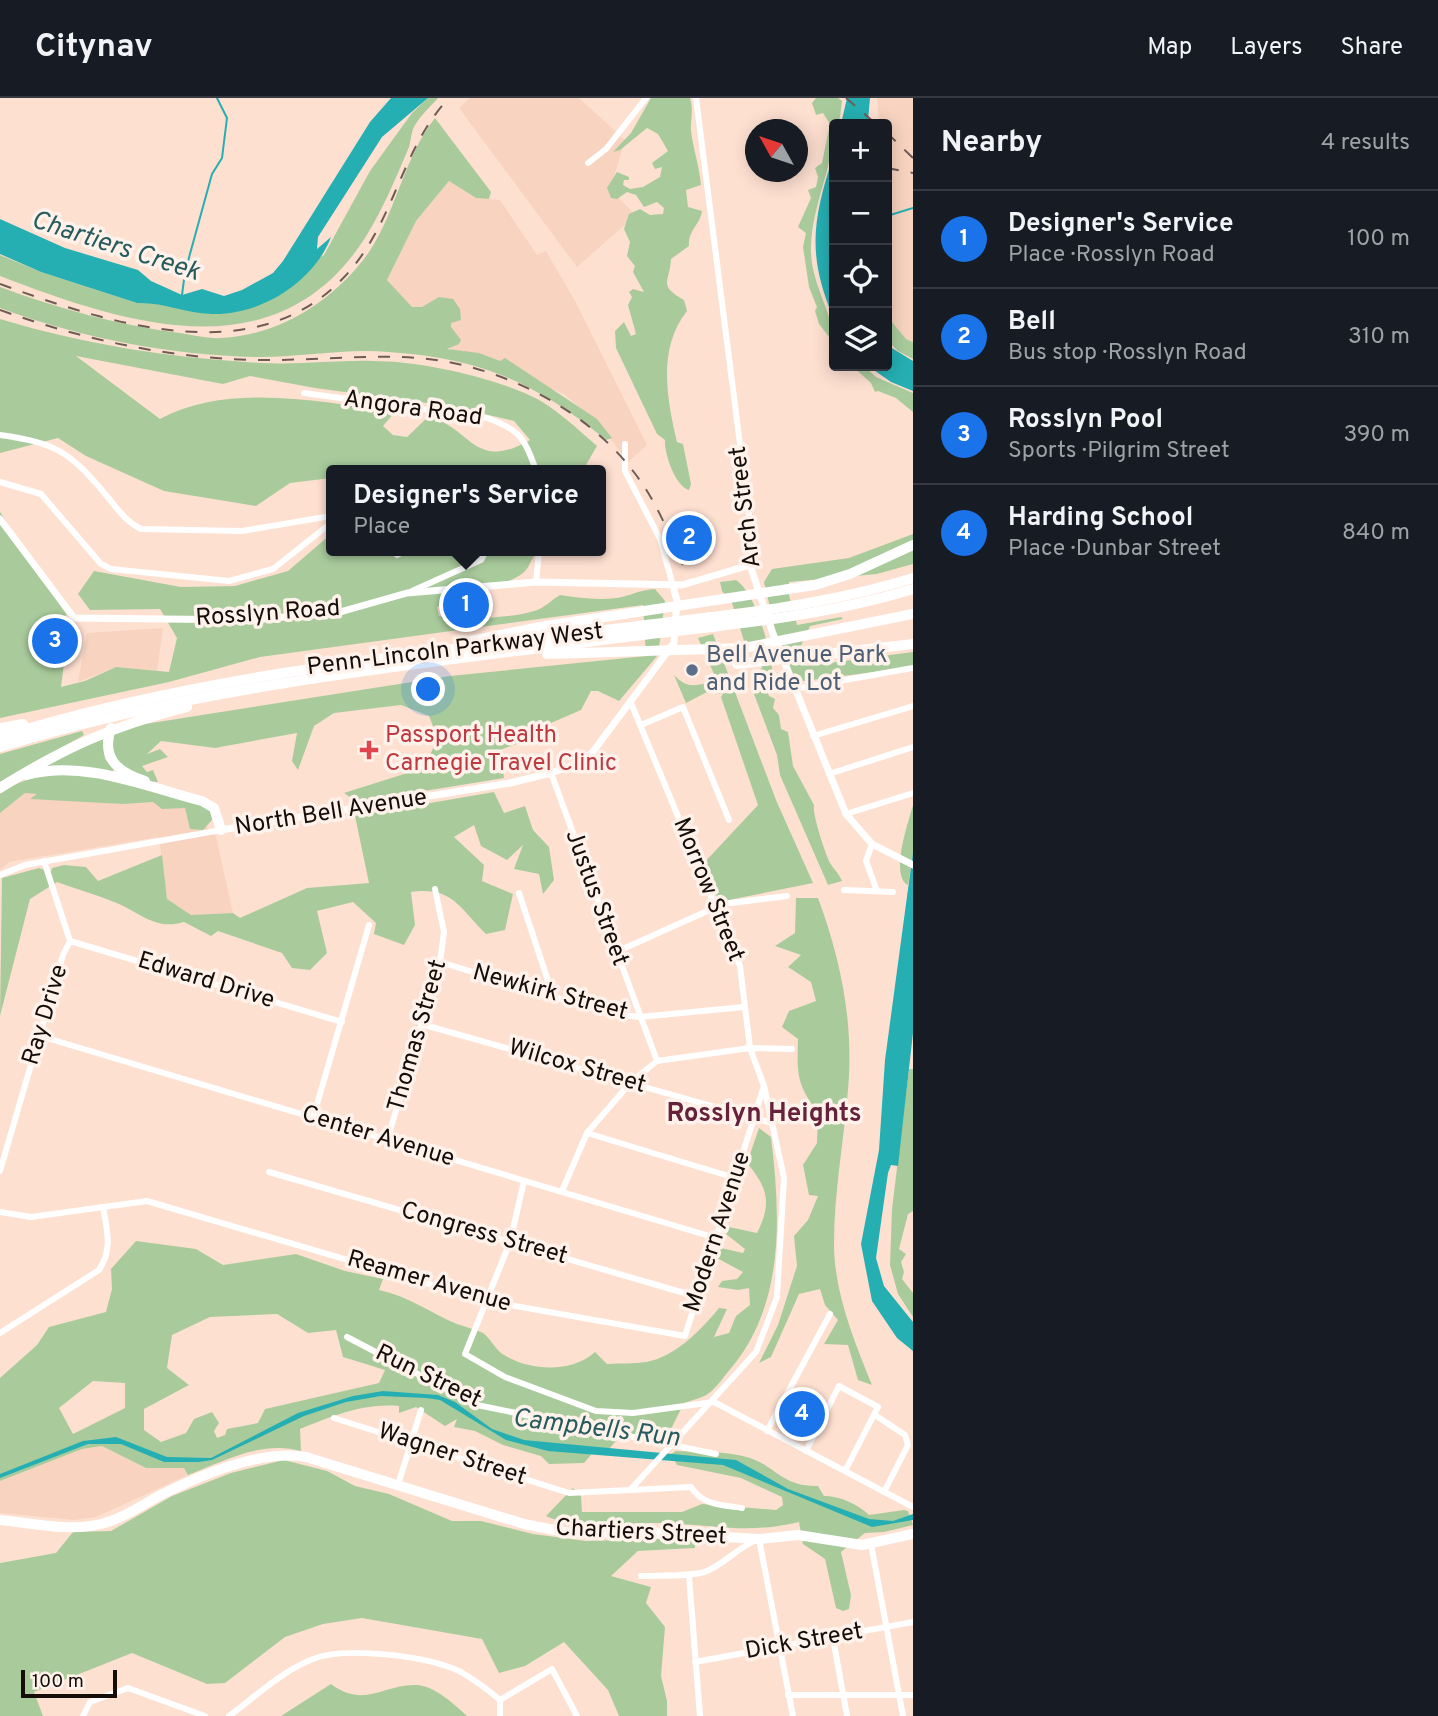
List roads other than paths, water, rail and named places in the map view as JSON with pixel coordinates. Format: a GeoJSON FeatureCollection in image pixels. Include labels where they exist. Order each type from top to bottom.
{"type":"FeatureCollection","features":[{"type":"Feature","properties":{"kind":"highway"},"geometry":{"type":"LineString","coordinates":[[390,658],[516,631],[828,582],[913,545]]}},
{"type":"Feature","properties":{"kind":"highway","name":"Penn-Lincoln Parkway West"},"geometry":{"type":"LineString","coordinates":[[792,610],[913,578]]}},
{"type":"Feature","properties":{"kind":"highway","name":"Penn-Lincoln Parkway West"},"geometry":{"type":"LineString","coordinates":[[0,747],[146,709],[285,682],[792,610],[913,589]]}},
{"type":"Feature","properties":{"kind":"highway"},"geometry":{"type":"LineString","coordinates":[[474,657],[731,649],[797,639],[913,614]]}},
{"type":"Feature","properties":{"kind":"highway","name":"Penn-Lincoln Parkway West"},"geometry":{"type":"LineString","coordinates":[[0,737],[98,710],[237,680],[390,658],[644,630]]}},
{"type":"Feature","properties":{"kind":"highway"},"geometry":{"type":"LineString","coordinates":[[737,664],[913,644]]}},
{"type":"Feature","properties":{"kind":"highway"},"geometry":{"type":"LineString","coordinates":[[0,788],[65,748],[111,728],[285,682]]}},
{"type":"Feature","properties":{"kind":"highway"},"geometry":{"type":"LineString","coordinates":[[0,728],[98,710]]}},
{"type":"Feature","properties":{"kind":"highway"},"geometry":{"type":"LineString","coordinates":[[111,728],[107,750],[115,766],[140,779],[211,799],[221,810],[220,830]]}},
{"type":"Feature","properties":{"kind":"highway"},"geometry":{"type":"LineString","coordinates":[[17,777],[51,770],[77,770],[202,801],[215,810],[220,830]]}},
{"type":"Feature","properties":{"kind":"main road","name":"Chartiers Street"},"geometry":{"type":"LineString","coordinates":[[0,1520],[74,1527],[101,1524],[176,1488],[252,1458],[280,1454],[306,1457],[554,1530],[759,1539],[798,1535],[845,1544],[871,1544],[913,1534]]}},
{"type":"Feature","properties":{"kind":"street"},"geometry":{"type":"LineString","coordinates":[[588,163],[606,149],[646,98]]}},
{"type":"Feature","properties":{"kind":"street","name":"Arch Street"},"geometry":{"type":"LineString","coordinates":[[696,98],[752,541],[750,565],[794,689],[846,814],[872,844],[913,865]]}},
{"type":"Feature","properties":{"kind":"street","name":"Angora Road"},"geometry":{"type":"LineString","coordinates":[[304,393],[499,422],[510,426],[524,439],[534,465]]}},
{"type":"Feature","properties":{"kind":"street"},"geometry":{"type":"LineString","coordinates":[[0,435],[42,441],[60,449],[85,471],[130,523],[141,529],[242,531],[326,517]]}},
{"type":"Feature","properties":{"kind":"street"},"geometry":{"type":"LineString","coordinates":[[625,444],[625,471],[660,539],[673,586]]}},
{"type":"Feature","properties":{"kind":"street"},"geometry":{"type":"LineString","coordinates":[[0,482],[41,494],[101,564],[111,569],[229,581],[273,569],[326,527]]}},
{"type":"Feature","properties":{"kind":"street","name":"Rosslyn Road"},"geometry":{"type":"LineString","coordinates":[[0,519],[74,618],[251,620],[340,612],[407,593],[536,582],[673,586],[705,580],[750,565]]}},
{"type":"Feature","properties":{"kind":"street"},"geometry":{"type":"LineString","coordinates":[[407,593],[481,560],[483,556]]}},
{"type":"Feature","properties":{"kind":"street"},"geometry":{"type":"LineString","coordinates":[[536,582],[539,556]]}},
{"type":"Feature","properties":{"kind":"street","name":"North Bell Avenue"},"geometry":{"type":"LineString","coordinates":[[0,875],[44,861],[403,802],[551,773],[579,763],[593,753],[674,643],[677,601],[673,586]]}},
{"type":"Feature","properties":{"kind":"street"},"geometry":{"type":"LineString","coordinates":[[794,689],[913,668]]}},
{"type":"Feature","properties":{"kind":"street","name":"Morrow Street"},"geometry":{"type":"LineString","coordinates":[[631,703],[740,966],[750,1048],[764,1086],[784,1178],[777,1297],[756,1352],[714,1402],[665,1450],[631,1489]]}},
{"type":"Feature","properties":{"kind":"street"},"geometry":{"type":"LineString","coordinates":[[813,736],[913,706]]}},
{"type":"Feature","properties":{"kind":"street"},"geometry":{"type":"LineString","coordinates":[[641,725],[682,707],[729,820]]}},
{"type":"Feature","properties":{"kind":"street"},"geometry":{"type":"LineString","coordinates":[[829,774],[913,747]]}},
{"type":"Feature","properties":{"kind":"street","name":"Justus Street"},"geometry":{"type":"LineString","coordinates":[[551,773],[657,1061]]}},
{"type":"Feature","properties":{"kind":"street"},"geometry":{"type":"LineString","coordinates":[[846,814],[913,793]]}},
{"type":"Feature","properties":{"kind":"street"},"geometry":{"type":"LineString","coordinates":[[872,844],[866,861],[877,891]]}},
{"type":"Feature","properties":{"kind":"street","name":"Ray Drive"},"geometry":{"type":"LineString","coordinates":[[0,1171],[70,941],[44,861]]}},
{"type":"Feature","properties":{"kind":"street","name":"Thomas Street"},"geometry":{"type":"LineString","coordinates":[[387,1141],[440,962],[444,932],[435,889]]}},
{"type":"Feature","properties":{"kind":"street"},"geometry":{"type":"LineString","coordinates":[[844,890],[893,892]]}},
{"type":"Feature","properties":{"kind":"street"},"geometry":{"type":"LineString","coordinates":[[519,893],[553,996]]}},
{"type":"Feature","properties":{"kind":"street"},"geometry":{"type":"LineString","coordinates":[[616,952],[714,907],[787,896]]}},
{"type":"Feature","properties":{"kind":"street"},"geometry":{"type":"LineString","coordinates":[[313,1118],[369,925]]}},
{"type":"Feature","properties":{"kind":"street","name":"Edward Drive"},"geometry":{"type":"LineString","coordinates":[[70,941],[342,1021]]}},
{"type":"Feature","properties":{"kind":"street","name":"Newkirk Street"},"geometry":{"type":"LineString","coordinates":[[440,962],[607,1013],[640,1017],[744,1007]]}},
{"type":"Feature","properties":{"kind":"street","name":"Wilcox Street"},"geometry":{"type":"LineString","coordinates":[[421,1024],[772,1123]]}},
{"type":"Feature","properties":{"kind":"street","name":"Center Avenue"},"geometry":{"type":"LineString","coordinates":[[40,1036],[716,1238]]}},
{"type":"Feature","properties":{"kind":"street"},"geometry":{"type":"LineString","coordinates":[[562,1191],[587,1133],[631,1082],[657,1061],[750,1048],[792,1049]]}},
{"type":"Feature","properties":{"kind":"street","name":"Modern Avenue"},"geometry":{"type":"LineString","coordinates":[[685,1336],[764,1086]]}},
{"type":"Feature","properties":{"kind":"street"},"geometry":{"type":"LineString","coordinates":[[587,1133],[736,1178]]}},
{"type":"Feature","properties":{"kind":"street","name":"Congress Street"},"geometry":{"type":"LineString","coordinates":[[269,1172],[698,1297]]}},
{"type":"Feature","properties":{"kind":"street"},"geometry":{"type":"LineString","coordinates":[[524,1181],[510,1242],[465,1354],[505,1377],[596,1411],[632,1413],[714,1402],[913,1507]]}},
{"type":"Feature","properties":{"kind":"street","name":"Reamer Avenue"},"geometry":{"type":"LineString","coordinates":[[0,1212],[31,1217],[147,1201],[487,1301],[685,1336]]}},
{"type":"Feature","properties":{"kind":"street"},"geometry":{"type":"LineString","coordinates":[[0,1333],[99,1270],[109,1248],[103,1207]]}},
{"type":"Feature","properties":{"kind":"street"},"geometry":{"type":"LineString","coordinates":[[767,1431],[830,1314]]}},
{"type":"Feature","properties":{"kind":"street","name":"Run Street"},"geometry":{"type":"LineString","coordinates":[[347,1337],[477,1405],[716,1454]]}},
{"type":"Feature","properties":{"kind":"street"},"geometry":{"type":"LineString","coordinates":[[806,1451],[839,1386],[878,1407],[845,1471]]}},
{"type":"Feature","properties":{"kind":"street"},"geometry":{"type":"LineString","coordinates":[[398,1485],[421,1410]]}},
{"type":"Feature","properties":{"kind":"street"},"geometry":{"type":"LineString","coordinates":[[875,1415],[905,1435],[908,1445],[884,1492]]}},
{"type":"Feature","properties":{"kind":"street","name":"Wagner Street"},"geometry":{"type":"LineString","coordinates":[[334,1418],[569,1493],[631,1489]]}},
{"type":"Feature","properties":{"kind":"street"},"geometry":{"type":"LineString","coordinates":[[631,1489],[691,1487],[700,1499],[742,1508]]}},
{"type":"Feature","properties":{"kind":"street"},"geometry":{"type":"LineString","coordinates":[[641,1576],[682,1573],[689,1576],[707,1572],[759,1539],[793,1716]]}},
{"type":"Feature","properties":{"kind":"street"},"geometry":{"type":"LineString","coordinates":[[871,1544],[903,1716]]}},
{"type":"Feature","properties":{"kind":"street"},"geometry":{"type":"LineString","coordinates":[[689,1576],[700,1716]]}},
{"type":"Feature","properties":{"kind":"street","name":"Dick Street"},"geometry":{"type":"LineString","coordinates":[[695,1662],[913,1622]]}},
{"type":"Feature","properties":{"kind":"street"},"geometry":{"type":"LineString","coordinates":[[833,1638],[847,1716]]}},
{"type":"Feature","properties":{"kind":"street"},"geometry":{"type":"LineString","coordinates":[[229,1716],[300,1665],[326,1655],[353,1652],[446,1666],[483,1686],[500,1700]]}},
{"type":"Feature","properties":{"kind":"street"},"geometry":{"type":"LineString","coordinates":[[500,1700],[552,1669],[577,1716]]}},
{"type":"Feature","properties":{"kind":"street"},"geometry":{"type":"LineString","coordinates":[[83,1716],[90,1702],[128,1688],[205,1716]]}},
{"type":"Feature","properties":{"kind":"street"},"geometry":{"type":"LineString","coordinates":[[788,1695],[913,1695]]}},
{"type":"Feature","properties":{"kind":"street"},"geometry":{"type":"LineString","coordinates":[[500,1700],[500,1716]]}},
{"type":"Feature","properties":{"kind":"water"},"geometry":{"type":"Polygon","coordinates":[[[391,98],[428,98],[382,137],[318,237],[317,249],[331,237],[312,268],[298,282],[266,302],[230,313],[211,314],[137,303],[41,272],[0,254],[0,219],[65,248],[138,270],[151,281],[182,295],[202,289],[224,296],[242,290],[273,273],[283,261],[370,122],[391,98]]]}},
{"type":"Feature","properties":{"kind":"water"},"geometry":{"type":"Polygon","coordinates":[[[847,98],[870,98],[868,119],[842,119],[847,98]]]}},
{"type":"Feature","properties":{"kind":"water"},"geometry":{"type":"Polygon","coordinates":[[[829,171],[829,306],[816,255],[817,217],[829,171]]]}},
{"type":"Feature","properties":{"kind":"water"},"geometry":{"type":"Polygon","coordinates":[[[892,348],[913,361],[913,391],[891,382],[875,371],[892,371],[892,348]]]}},
{"type":"Feature","properties":{"kind":"water"},"geometry":{"type":"Polygon","coordinates":[[[913,852],[913,1033],[898,1166],[891,1165],[888,1173],[876,1258],[884,1286],[913,1322],[913,1351],[897,1338],[872,1301],[861,1244],[879,1150],[885,1060],[913,852]]]}},
{"type":"Feature","properties":{"kind":"water"},"geometry":{"type":"Polygon","coordinates":[[[383,1391],[438,1395],[455,1402],[492,1429],[524,1440],[736,1460],[788,1489],[869,1519],[893,1521],[913,1514],[913,1520],[872,1527],[723,1465],[548,1451],[506,1440],[440,1400],[426,1398],[381,1396],[346,1402],[304,1416],[212,1460],[164,1462],[121,1444],[88,1444],[0,1478],[0,1474],[83,1441],[116,1437],[167,1457],[211,1458],[298,1413],[353,1396],[383,1391]]]}},
{"type":"Feature","properties":{"kind":"waterway"},"geometry":{"type":"LineString","coordinates":[[182,295],[185,272],[212,174],[222,158],[227,118],[217,98]]}},
{"type":"Feature","properties":{"kind":"waterway"},"geometry":{"type":"LineString","coordinates":[[892,214],[913,208]]}},
{"type":"Feature","properties":{"kind":"waterway","name":"Chartiers Creek"},"geometry":{"type":"LineString","coordinates":[[827,219],[833,245]]}},
{"type":"Feature","properties":{"kind":"railway"},"geometry":{"type":"LineString","coordinates":[[0,284],[97,316],[147,327],[198,332],[246,329],[292,315],[333,288],[368,246],[424,132],[449,98]]}},
{"type":"Feature","properties":{"kind":"railway"},"geometry":{"type":"LineString","coordinates":[[846,98],[870,119]]}},
{"type":"Feature","properties":{"kind":"railway"},"geometry":{"type":"LineString","coordinates":[[892,138],[913,158]]}},
{"type":"Feature","properties":{"kind":"railway"},"geometry":{"type":"LineString","coordinates":[[892,169],[913,173]]}},
{"type":"Feature","properties":{"kind":"railway"},"geometry":{"type":"LineString","coordinates":[[0,310],[62,330],[157,351],[254,360],[418,358],[478,369],[508,380],[564,409],[590,427],[613,448],[649,495],[687,574]]}},
{"type":"Feature","properties":{"kind":"place","name":"Bell"},"geometry":{"type":"Point","coordinates":[689,538]}},
{"type":"Feature","properties":{"kind":"place","name":"Designer's Service"},"geometry":{"type":"Point","coordinates":[466,605]}},
{"type":"Feature","properties":{"kind":"place","name":"Rosslyn Pool"},"geometry":{"type":"Point","coordinates":[55,641]}},
{"type":"Feature","properties":{"kind":"place","name":"Bell Avenue Park and Ride Lot"},"geometry":{"type":"Point","coordinates":[692,670]}},
{"type":"Feature","properties":{"kind":"place","name":"Passport Health Carnegie Travel Clinic"},"geometry":{"type":"Point","coordinates":[369,750]}},
{"type":"Feature","properties":{"kind":"place","name":"Harding School"},"geometry":{"type":"Point","coordinates":[802,1414]}},
{"type":"Feature","properties":{"kind":"district","name":"Rosslyn Heights"},"geometry":{"type":"Point","coordinates":[764,1114]}},
{"type":"Feature","properties":{"kind":"water label","name":"Campbells Run"},"geometry":{"type":"Point","coordinates":[596,1429]}}]}
